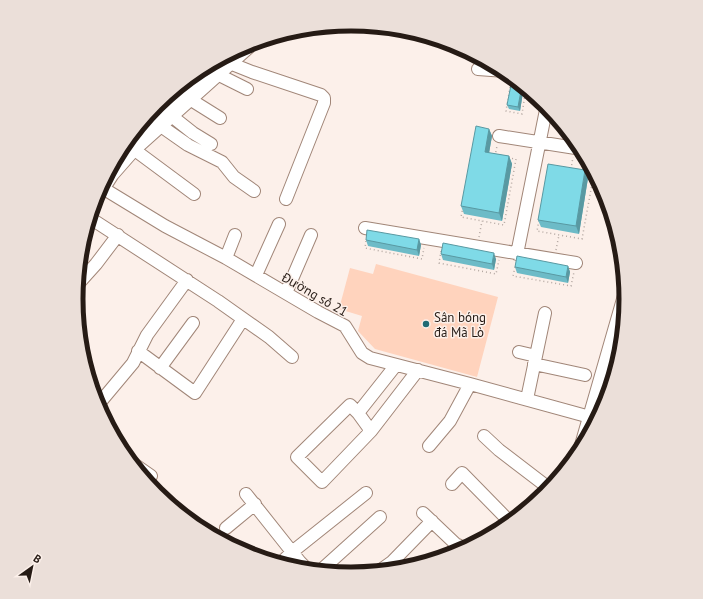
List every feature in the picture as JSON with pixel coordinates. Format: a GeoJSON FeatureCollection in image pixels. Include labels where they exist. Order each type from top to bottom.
{"type":"FeatureCollection","features":[{"type":"Feature","properties":{"kind":"highway"},"geometry":{"type":"LineString","coordinates":[[136,139],[164,119],[229,61]]}},
{"type":"Feature","properties":{"kind":"main road"},"geometry":{"type":"LineString","coordinates":[[602,396],[612,367]]}},
{"type":"Feature","properties":{"kind":"main road"},"geometry":{"type":"LineString","coordinates":[[587,428],[590,417],[598,405]]}},
{"type":"Feature","properties":{"kind":"street"},"geometry":{"type":"LineString","coordinates":[[221,68],[247,89]]}},
{"type":"Feature","properties":{"kind":"street"},"geometry":{"type":"LineString","coordinates":[[221,68],[252,72],[321,95],[324,98],[324,103],[286,199]]}},
{"type":"Feature","properties":{"kind":"street"},"geometry":{"type":"LineString","coordinates":[[478,69],[491,70]]}},
{"type":"Feature","properties":{"kind":"street"},"geometry":{"type":"LineString","coordinates":[[188,98],[220,118]]}},
{"type":"Feature","properties":{"kind":"street"},"geometry":{"type":"LineString","coordinates":[[517,254],[545,114]]}},
{"type":"Feature","properties":{"kind":"street"},"geometry":{"type":"LineString","coordinates":[[164,119],[193,133],[211,144]]}},
{"type":"Feature","properties":{"kind":"street"},"geometry":{"type":"LineString","coordinates":[[164,119],[188,145],[222,162],[234,177],[254,191]]}},
{"type":"Feature","properties":{"kind":"street"},"geometry":{"type":"LineString","coordinates":[[499,136],[574,148]]}},
{"type":"Feature","properties":{"kind":"street"},"geometry":{"type":"LineString","coordinates":[[133,143],[194,194]]}},
{"type":"Feature","properties":{"kind":"street","name":"Đường số 21"},"geometry":{"type":"LineString","coordinates":[[106,190],[165,226],[226,258],[318,312],[345,326],[362,353],[370,358],[590,417]]}},
{"type":"Feature","properties":{"kind":"street"},"geometry":{"type":"LineString","coordinates":[[95,221],[243,319],[269,337],[292,357]]}},
{"type":"Feature","properties":{"kind":"street"},"geometry":{"type":"LineString","coordinates":[[256,275],[279,224]]}},
{"type":"Feature","properties":{"kind":"street"},"geometry":{"type":"LineString","coordinates":[[367,228],[576,263]]}},
{"type":"Feature","properties":{"kind":"street"},"geometry":{"type":"LineString","coordinates":[[84,277],[118,235]]}},
{"type":"Feature","properties":{"kind":"street"},"geometry":{"type":"LineString","coordinates":[[226,258],[235,235]]}},
{"type":"Feature","properties":{"kind":"street"},"geometry":{"type":"LineString","coordinates":[[286,293],[311,235]]}},
{"type":"Feature","properties":{"kind":"street"},"geometry":{"type":"LineString","coordinates":[[102,401],[133,363],[147,335],[186,280]]}},
{"type":"Feature","properties":{"kind":"street"},"geometry":{"type":"LineString","coordinates":[[527,399],[545,313]]}},
{"type":"Feature","properties":{"kind":"street"},"geometry":{"type":"LineString","coordinates":[[138,351],[195,393],[243,319]]}},
{"type":"Feature","properties":{"kind":"street"},"geometry":{"type":"LineString","coordinates":[[160,368],[193,323]]}},
{"type":"Feature","properties":{"kind":"street"},"geometry":{"type":"LineString","coordinates":[[519,352],[535,360],[585,375]]}},
{"type":"Feature","properties":{"kind":"street"},"geometry":{"type":"LineString","coordinates":[[358,413],[396,365]]}},
{"type":"Feature","properties":{"kind":"street"},"geometry":{"type":"LineString","coordinates":[[371,431],[350,405],[297,457],[322,482],[371,431],[418,370]]}},
{"type":"Feature","properties":{"kind":"street"},"geometry":{"type":"LineString","coordinates":[[430,446],[450,421],[470,384]]}},
{"type":"Feature","properties":{"kind":"street"},"geometry":{"type":"LineString","coordinates":[[484,436],[499,450],[545,485]]}},
{"type":"Feature","properties":{"kind":"street"},"geometry":{"type":"LineString","coordinates":[[145,472],[152,476]]}},
{"type":"Feature","properties":{"kind":"street"},"geometry":{"type":"LineString","coordinates":[[452,484],[462,473],[507,519]]}},
{"type":"Feature","properties":{"kind":"street"},"geometry":{"type":"LineString","coordinates":[[284,560],[366,493]]}},
{"type":"Feature","properties":{"kind":"street"},"geometry":{"type":"LineString","coordinates":[[246,494],[301,563]]}},
{"type":"Feature","properties":{"kind":"street"},"geometry":{"type":"LineString","coordinates":[[226,528],[255,504]]}},
{"type":"Feature","properties":{"kind":"street"},"geometry":{"type":"LineString","coordinates":[[423,513],[458,546]]}},
{"type":"Feature","properties":{"kind":"street"},"geometry":{"type":"LineString","coordinates":[[325,567],[380,517]]}},
{"type":"Feature","properties":{"kind":"street"},"geometry":{"type":"LineString","coordinates":[[386,566],[432,521]]}},
{"type":"Feature","properties":{"kind":"path"},"geometry":{"type":"LineString","coordinates":[[511,83],[506,111],[522,114],[525,95]]}},
{"type":"Feature","properties":{"kind":"path"},"geometry":{"type":"LineString","coordinates":[[463,202],[461,217],[504,225],[516,160],[502,157]]}},
{"type":"Feature","properties":{"kind":"path"},"geometry":{"type":"LineString","coordinates":[[587,172],[549,165],[537,231],[582,239],[592,182]]}},
{"type":"Feature","properties":{"kind":"path"},"geometry":{"type":"LineString","coordinates":[[477,247],[482,221]]}},
{"type":"Feature","properties":{"kind":"path"},"geometry":{"type":"LineString","coordinates":[[367,228],[365,248],[422,259],[426,238]]}},
{"type":"Feature","properties":{"kind":"path"},"geometry":{"type":"LineString","coordinates":[[554,260],[559,234]]}},
{"type":"Feature","properties":{"kind":"path"},"geometry":{"type":"LineString","coordinates":[[443,241],[439,263],[496,274],[500,251]]}},
{"type":"Feature","properties":{"kind":"path"},"geometry":{"type":"LineString","coordinates":[[517,254],[513,276],[572,286],[576,263]]}},
{"type":"Feature","properties":{"kind":"shaded area","name":"Sân bóng đá Mã Lò"},"geometry":{"type":"Polygon","coordinates":[[[376,264],[498,297],[477,377],[375,349],[358,331],[362,316],[339,309],[350,268],[373,274],[376,264]]]}},
{"type":"Feature","properties":{"kind":"building"},"geometry":{"type":"Polygon","coordinates":[[[511,83],[521,91],[518,107],[507,105],[511,83]]]}},
{"type":"Feature","properties":{"kind":"building"},"geometry":{"type":"Polygon","coordinates":[[[476,126],[489,129],[485,152],[509,156],[499,213],[461,206],[476,126]]]}},
{"type":"Feature","properties":{"kind":"building"},"geometry":{"type":"Polygon","coordinates":[[[548,164],[585,170],[576,226],[538,220],[548,164]]]}},
{"type":"Feature","properties":{"kind":"building"},"geometry":{"type":"Polygon","coordinates":[[[367,230],[419,239],[417,250],[366,240],[367,230]]]}},
{"type":"Feature","properties":{"kind":"building"},"geometry":{"type":"Polygon","coordinates":[[[443,243],[494,253],[492,264],[441,254],[443,243]]]}},
{"type":"Feature","properties":{"kind":"building"},"geometry":{"type":"Polygon","coordinates":[[[517,256],[568,266],[566,277],[515,267],[517,256]]]}},
{"type":"Feature","properties":{"kind":"place","name":"Sân bóng đá Mã Lò"},"geometry":{"type":"Point","coordinates":[426,324]}}]}
